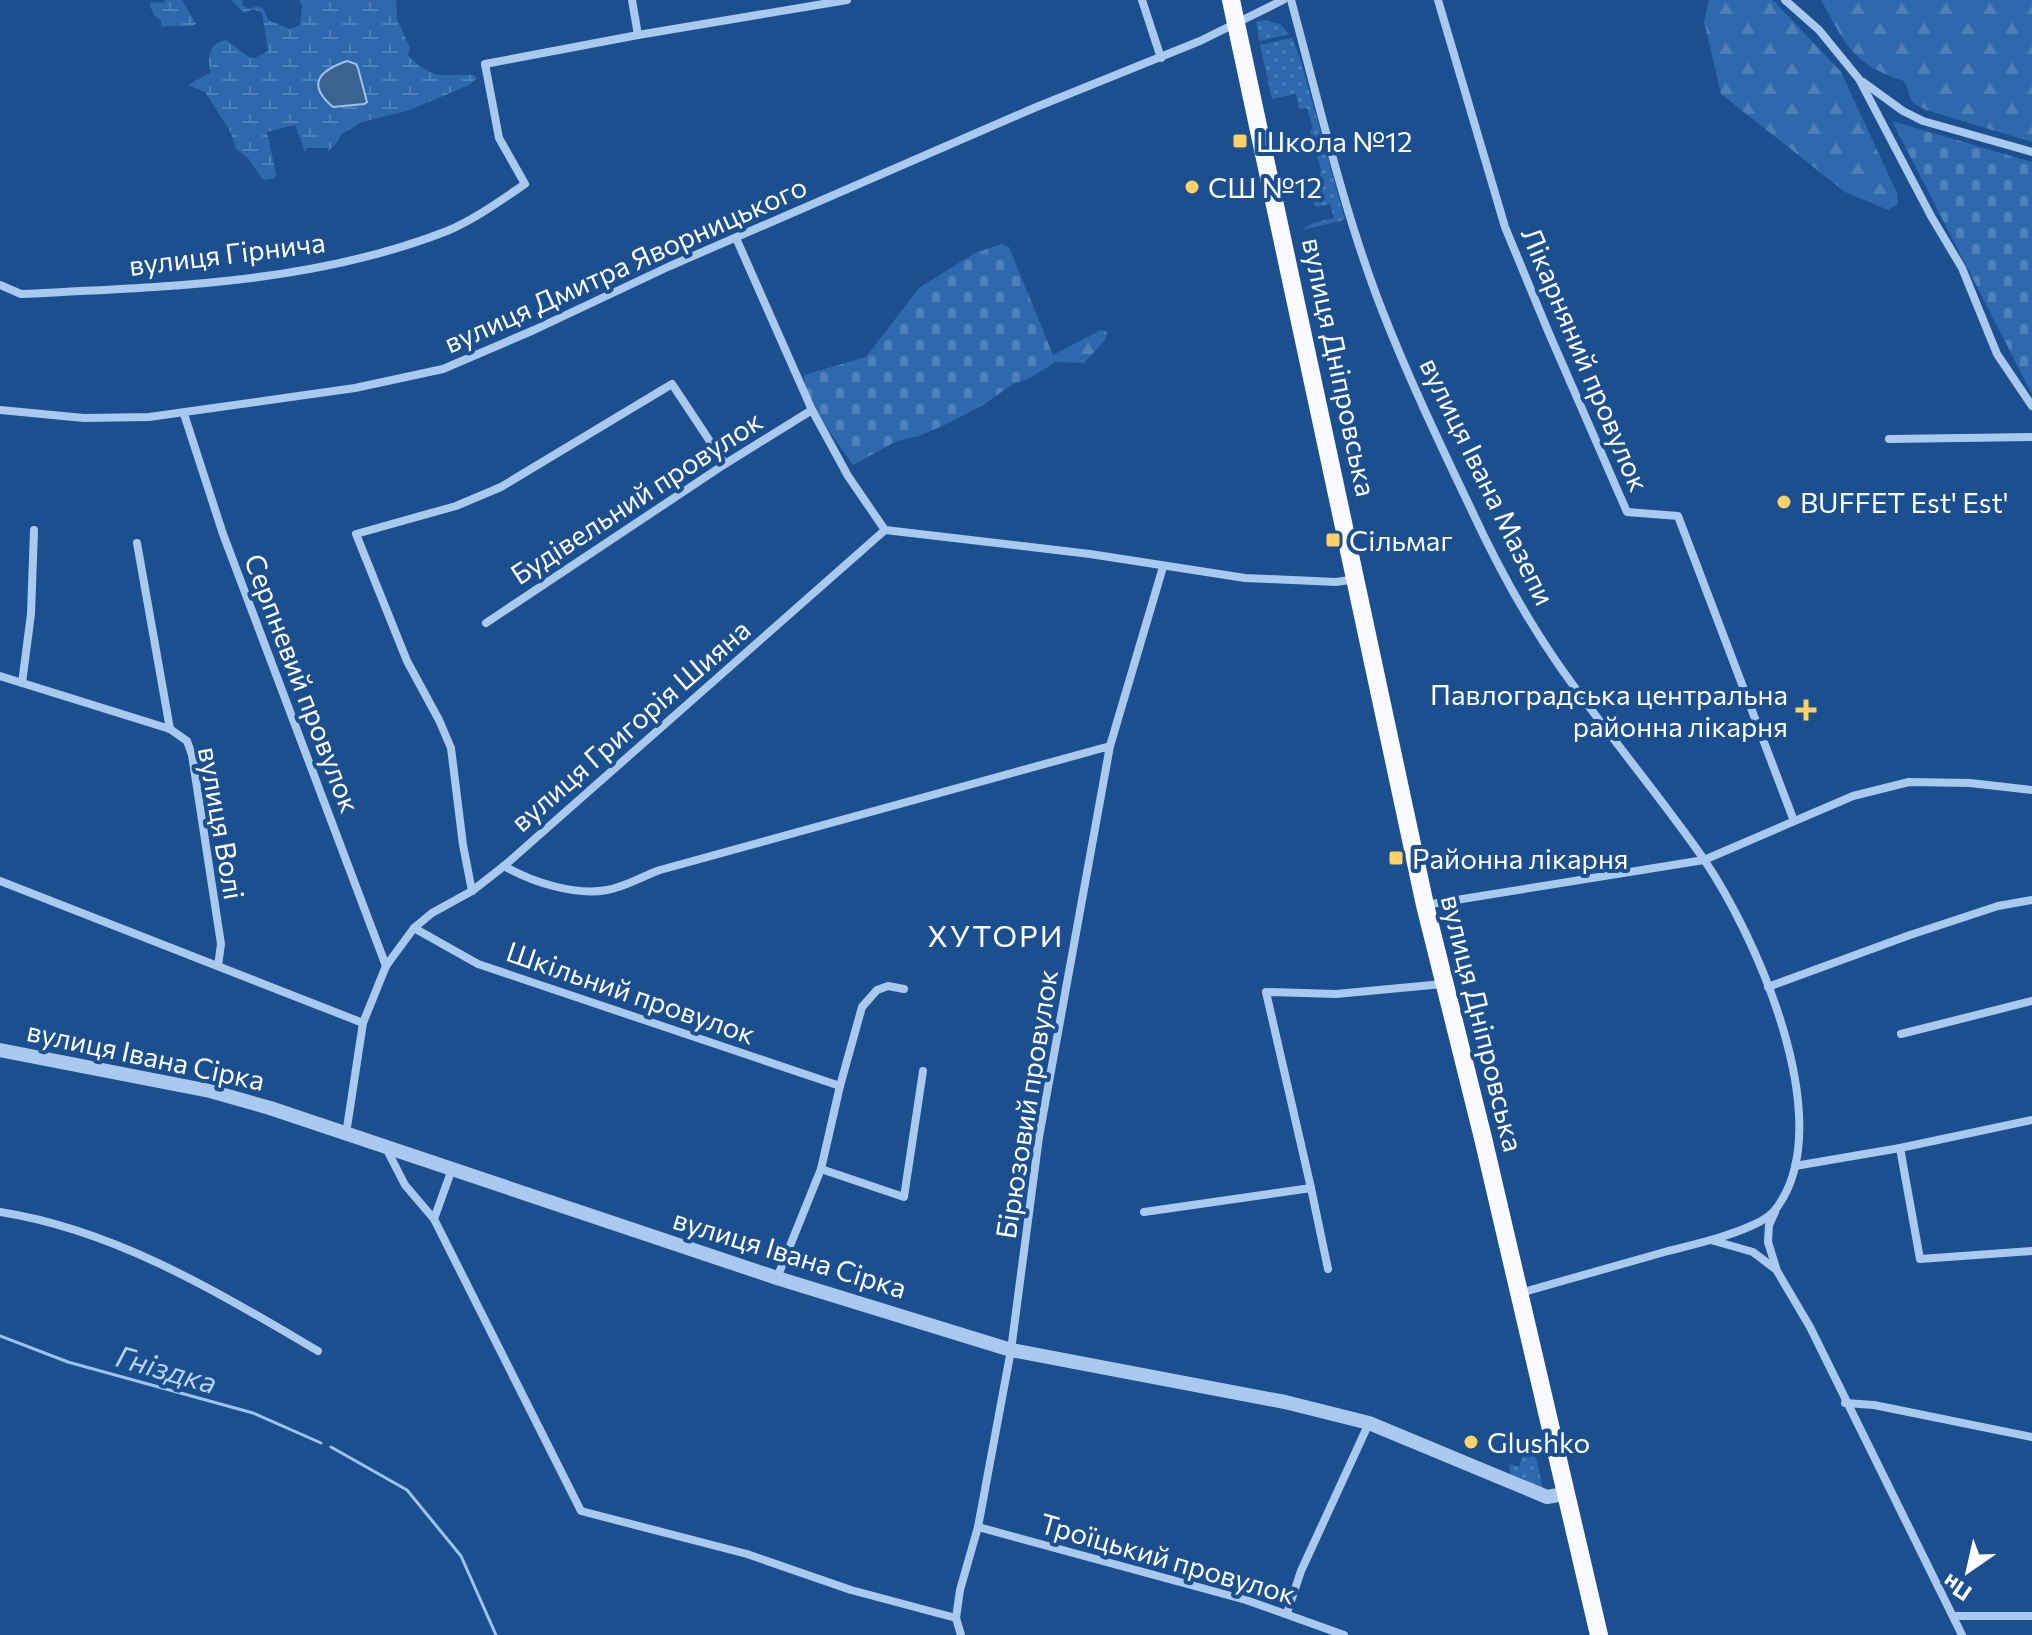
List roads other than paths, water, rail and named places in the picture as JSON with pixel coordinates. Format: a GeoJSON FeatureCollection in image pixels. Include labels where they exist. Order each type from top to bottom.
{"type":"FeatureCollection","features":[{"type":"Feature","properties":{"kind":"highway","name":"вулиця Дніпровська"},"geometry":{"type":"LineString","coordinates":[[1231,0],[1288,253],[1324,438],[1357,579],[1425,905],[1520,1293],[1599,1635]]}},
{"type":"Feature","properties":{"kind":"street"},"geometry":{"type":"LineString","coordinates":[[632,0],[638,35]]}},
{"type":"Feature","properties":{"kind":"street","name":"вулиця Гірнича"},"geometry":{"type":"LineString","coordinates":[[0,285],[21,294],[175,285],[261,276],[333,264],[449,230],[525,184],[499,138],[485,64],[847,0]]}},
{"type":"Feature","properties":{"kind":"street"},"geometry":{"type":"LineString","coordinates":[[1142,0],[1161,58]]}},
{"type":"Feature","properties":{"kind":"street","name":"вулиця Дмитра Яворницького"},"geometry":{"type":"LineString","coordinates":[[0,410],[84,418],[184,414],[355,388],[443,369],[1034,108],[1161,58],[1283,0]]}},
{"type":"Feature","properties":{"kind":"street","name":"вулиця Івана Мазепи"},"geometry":{"type":"LineString","coordinates":[[1291,0],[1348,207],[1382,310],[1486,541],[1515,596],[1557,663],[1704,860],[1730,903],[1768,987],[1798,1085],[1801,1113],[1795,1166],[1769,1225],[1769,1249],[1777,1271],[1810,1327],[1962,1635]]}},
{"type":"Feature","properties":{"kind":"street","name":"Лікарняний провулок"},"geometry":{"type":"LineString","coordinates":[[1438,0],[1505,227],[1554,345],[1627,512],[1678,516],[1794,821]]}},
{"type":"Feature","properties":{"kind":"street"},"geometry":{"type":"LineString","coordinates":[[1785,0],[1819,30],[1859,79],[1962,268],[1997,354],[2032,406]]}},
{"type":"Feature","properties":{"kind":"street"},"geometry":{"type":"LineString","coordinates":[[1859,79],[1894,105],[1923,121],[2032,152]]}},
{"type":"Feature","properties":{"kind":"street"},"geometry":{"type":"LineString","coordinates":[[736,238],[812,410],[848,476],[885,530],[1090,554],[1245,578],[1336,582],[1357,579]]}},
{"type":"Feature","properties":{"kind":"street"},"geometry":{"type":"LineString","coordinates":[[472,891],[451,748],[407,661],[356,534],[456,506],[501,487],[672,384],[725,464]]}},
{"type":"Feature","properties":{"kind":"street","name":"Будівельний провулок"},"geometry":{"type":"LineString","coordinates":[[486,623],[812,410]]}},
{"type":"Feature","properties":{"kind":"street","name":"Серпневий провулок"},"geometry":{"type":"LineString","coordinates":[[184,414],[223,534],[386,966]]}},
{"type":"Feature","properties":{"kind":"street"},"geometry":{"type":"LineString","coordinates":[[1889,439],[2032,437]]}},
{"type":"Feature","properties":{"kind":"street"},"geometry":{"type":"LineString","coordinates":[[22,683],[31,614],[34,530]]}},
{"type":"Feature","properties":{"kind":"street","name":"вулиця Григорія Шияна"},"geometry":{"type":"LineString","coordinates":[[346,1134],[363,1023],[386,966],[414,928],[432,913],[472,891],[504,866],[885,530]]}},
{"type":"Feature","properties":{"kind":"street"},"geometry":{"type":"LineString","coordinates":[[137,543],[170,729]]}},
{"type":"Feature","properties":{"kind":"street","name":"Бірюзовий провулок"},"geometry":{"type":"LineString","coordinates":[[956,1618],[960,1590],[978,1527],[1011,1350],[1039,1137],[1110,746],[1163,567]]}},
{"type":"Feature","properties":{"kind":"street","name":"вулиця Волі"},"geometry":{"type":"LineString","coordinates":[[0,676],[170,729],[187,741],[192,755],[221,944],[218,966]]}},
{"type":"Feature","properties":{"kind":"street"},"geometry":{"type":"LineString","coordinates":[[504,866],[521,876],[577,890],[595,892],[611,889],[660,870],[1110,746]]}},
{"type":"Feature","properties":{"kind":"street"},"geometry":{"type":"LineString","coordinates":[[1425,905],[1704,860],[1853,796],[1909,782],[1970,783],[2032,790]]}},
{"type":"Feature","properties":{"kind":"street"},"geometry":{"type":"LineString","coordinates":[[0,881],[363,1023]]}},
{"type":"Feature","properties":{"kind":"street"},"geometry":{"type":"LineString","coordinates":[[1768,987],[1910,935],[1998,906],[2032,900]]}},
{"type":"Feature","properties":{"kind":"street","name":"Шкільний провулок"},"geometry":{"type":"LineString","coordinates":[[414,928],[478,964],[840,1086]]}},
{"type":"Feature","properties":{"kind":"street"},"geometry":{"type":"LineString","coordinates":[[1328,1269],[1266,992],[1336,994],[1443,984]]}},
{"type":"Feature","properties":{"kind":"street"},"geometry":{"type":"LineString","coordinates":[[777,1278],[821,1169],[860,1012],[877,990],[888,986],[904,989]]}},
{"type":"Feature","properties":{"kind":"street"},"geometry":{"type":"LineString","coordinates":[[1901,1034],[2032,1001]]}},
{"type":"Feature","properties":{"kind":"street","name":"вулиця Івана Сірка"},"geometry":{"type":"LineString","coordinates":[[0,1050],[210,1091],[777,1278],[1011,1350],[1285,1402],[1369,1423],[1547,1497],[1564,1494]]}},
{"type":"Feature","properties":{"kind":"street"},"geometry":{"type":"LineString","coordinates":[[821,1169],[904,1197],[923,1071]]}},
{"type":"Feature","properties":{"kind":"street"},"geometry":{"type":"LineString","coordinates":[[1795,1166],[2032,1120]]}},
{"type":"Feature","properties":{"kind":"street"},"geometry":{"type":"LineString","coordinates":[[385,1148],[405,1185],[434,1219],[581,1511],[747,1554],[851,1590],[956,1618],[961,1635]]}},
{"type":"Feature","properties":{"kind":"street"},"geometry":{"type":"LineString","coordinates":[[1900,1148],[1920,1259],[2032,1251]]}},
{"type":"Feature","properties":{"kind":"street"},"geometry":{"type":"LineString","coordinates":[[434,1219],[452,1169]]}},
{"type":"Feature","properties":{"kind":"street"},"geometry":{"type":"LineString","coordinates":[[1144,1212],[1311,1188]]}},
{"type":"Feature","properties":{"kind":"street","name":"вулиця Івана Мазепи"},"geometry":{"type":"LineString","coordinates":[[1520,1293],[1749,1227],[1777,1207]]}},
{"type":"Feature","properties":{"kind":"street"},"geometry":{"type":"LineString","coordinates":[[0,1212],[52,1225],[147,1258],[190,1278],[318,1351]]}},
{"type":"Feature","properties":{"kind":"street","name":"вулиця Івана Мазепи"},"geometry":{"type":"LineString","coordinates":[[1709,1240],[1737,1245],[1753,1252],[1777,1271]]}},
{"type":"Feature","properties":{"kind":"street"},"geometry":{"type":"LineString","coordinates":[[1845,1403],[1874,1405],[2032,1437]]}},
{"type":"Feature","properties":{"kind":"street"},"geometry":{"type":"LineString","coordinates":[[1287,1613],[1301,1571],[1369,1423]]}},
{"type":"Feature","properties":{"kind":"street","name":"Троїцький провулок"},"geometry":{"type":"LineString","coordinates":[[978,1527],[1287,1613],[1344,1635]]}},
{"type":"Feature","properties":{"kind":"street"},"geometry":{"type":"LineString","coordinates":[[1954,1616],[2032,1616]]}},
{"type":"Feature","properties":{"kind":"waterway","name":"Гніздка"},"geometry":{"type":"LineString","coordinates":[[0,1336],[68,1362],[253,1413],[321,1443]]}},
{"type":"Feature","properties":{"kind":"waterway","name":"Гніздка"},"geometry":{"type":"LineString","coordinates":[[331,1447],[407,1490],[461,1556],[496,1635]]}},
{"type":"Feature","properties":{"kind":"place","name":"Школа №12"},"geometry":{"type":"Point","coordinates":[1240,141]}},
{"type":"Feature","properties":{"kind":"place","name":"СШ №12"},"geometry":{"type":"Point","coordinates":[1192,187]}},
{"type":"Feature","properties":{"kind":"place","name":"BUFFET Est' Est'"},"geometry":{"type":"Point","coordinates":[1784,502]}},
{"type":"Feature","properties":{"kind":"place","name":"Сільмаг"},"geometry":{"type":"Point","coordinates":[1333,540]}},
{"type":"Feature","properties":{"kind":"place","name":"Павлоградська центральна районна лікарня"},"geometry":{"type":"Point","coordinates":[1806,710]}},
{"type":"Feature","properties":{"kind":"place","name":"Районна лікарня"},"geometry":{"type":"Point","coordinates":[1396,858]}},
{"type":"Feature","properties":{"kind":"place","name":"Glushko"},"geometry":{"type":"Point","coordinates":[1471,1442]}},
{"type":"Feature","properties":{"kind":"district","name":"ХУТОРИ"},"geometry":{"type":"Point","coordinates":[996,934]}}]}
